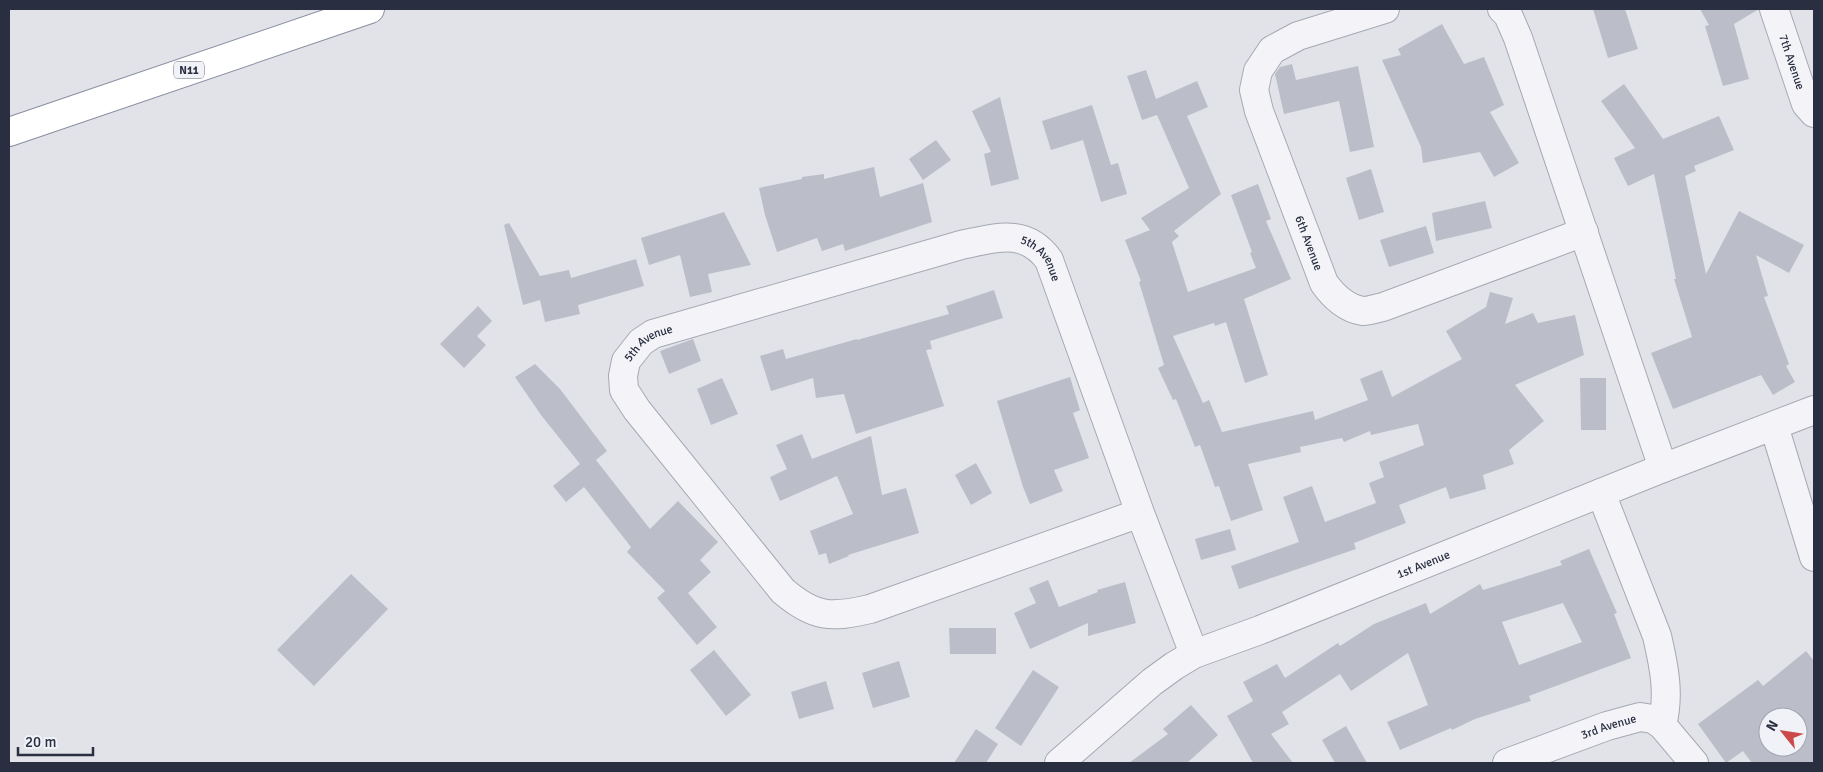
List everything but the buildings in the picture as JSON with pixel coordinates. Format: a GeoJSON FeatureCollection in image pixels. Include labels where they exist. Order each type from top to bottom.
{"type":"FeatureCollection","features":[{"type":"Feature","properties":{"kind":"highway","name":"N11"},"geometry":{"type":"LineString","coordinates":[[9,132],[370,9]]}},
{"type":"Feature","properties":{"kind":"street","name":"6th Avenue"},"geometry":{"type":"LineString","coordinates":[[1385,9],[1298,36],[1281,44],[1268,54],[1258,71],[1254,90],[1260,111],[1324,282],[1329,290],[1341,302],[1351,308],[1364,311],[1383,307],[1584,232]]}},
{"type":"Feature","properties":{"kind":"street"},"geometry":{"type":"LineString","coordinates":[[1502,9],[1508,15],[1518,38],[1663,468]]}},
{"type":"Feature","properties":{"kind":"street","name":"7th Avenue"},"geometry":{"type":"LineString","coordinates":[[1774,9],[1806,104],[1814,114]]}},
{"type":"Feature","properties":{"kind":"street","name":"5th Avenue"},"geometry":{"type":"LineString","coordinates":[[1140,514],[870,609],[842,615],[823,615],[801,604],[783,591],[637,410],[624,390],[626,361],[641,342],[653,334],[961,245],[999,237],[1017,237],[1032,243],[1043,250],[1049,260],[1140,514],[1194,654]]}},
{"type":"Feature","properties":{"kind":"street","name":"1st Avenue"},"geometry":{"type":"LineString","coordinates":[[1059,763],[1152,682],[1194,654],[1260,630],[1663,468],[1814,410]]}},
{"type":"Feature","properties":{"kind":"street"},"geometry":{"type":"LineString","coordinates":[[1774,426],[1814,557]]}},
{"type":"Feature","properties":{"kind":"street"},"geometry":{"type":"LineString","coordinates":[[1601,493],[1657,636],[1663,660],[1666,686],[1666,711],[1662,725],[1694,763]]}},
{"type":"Feature","properties":{"kind":"street","name":"3rd Avenue"},"geometry":{"type":"LineString","coordinates":[[1507,763],[1630,718],[1644,717],[1653,719],[1662,725]]}}]}
